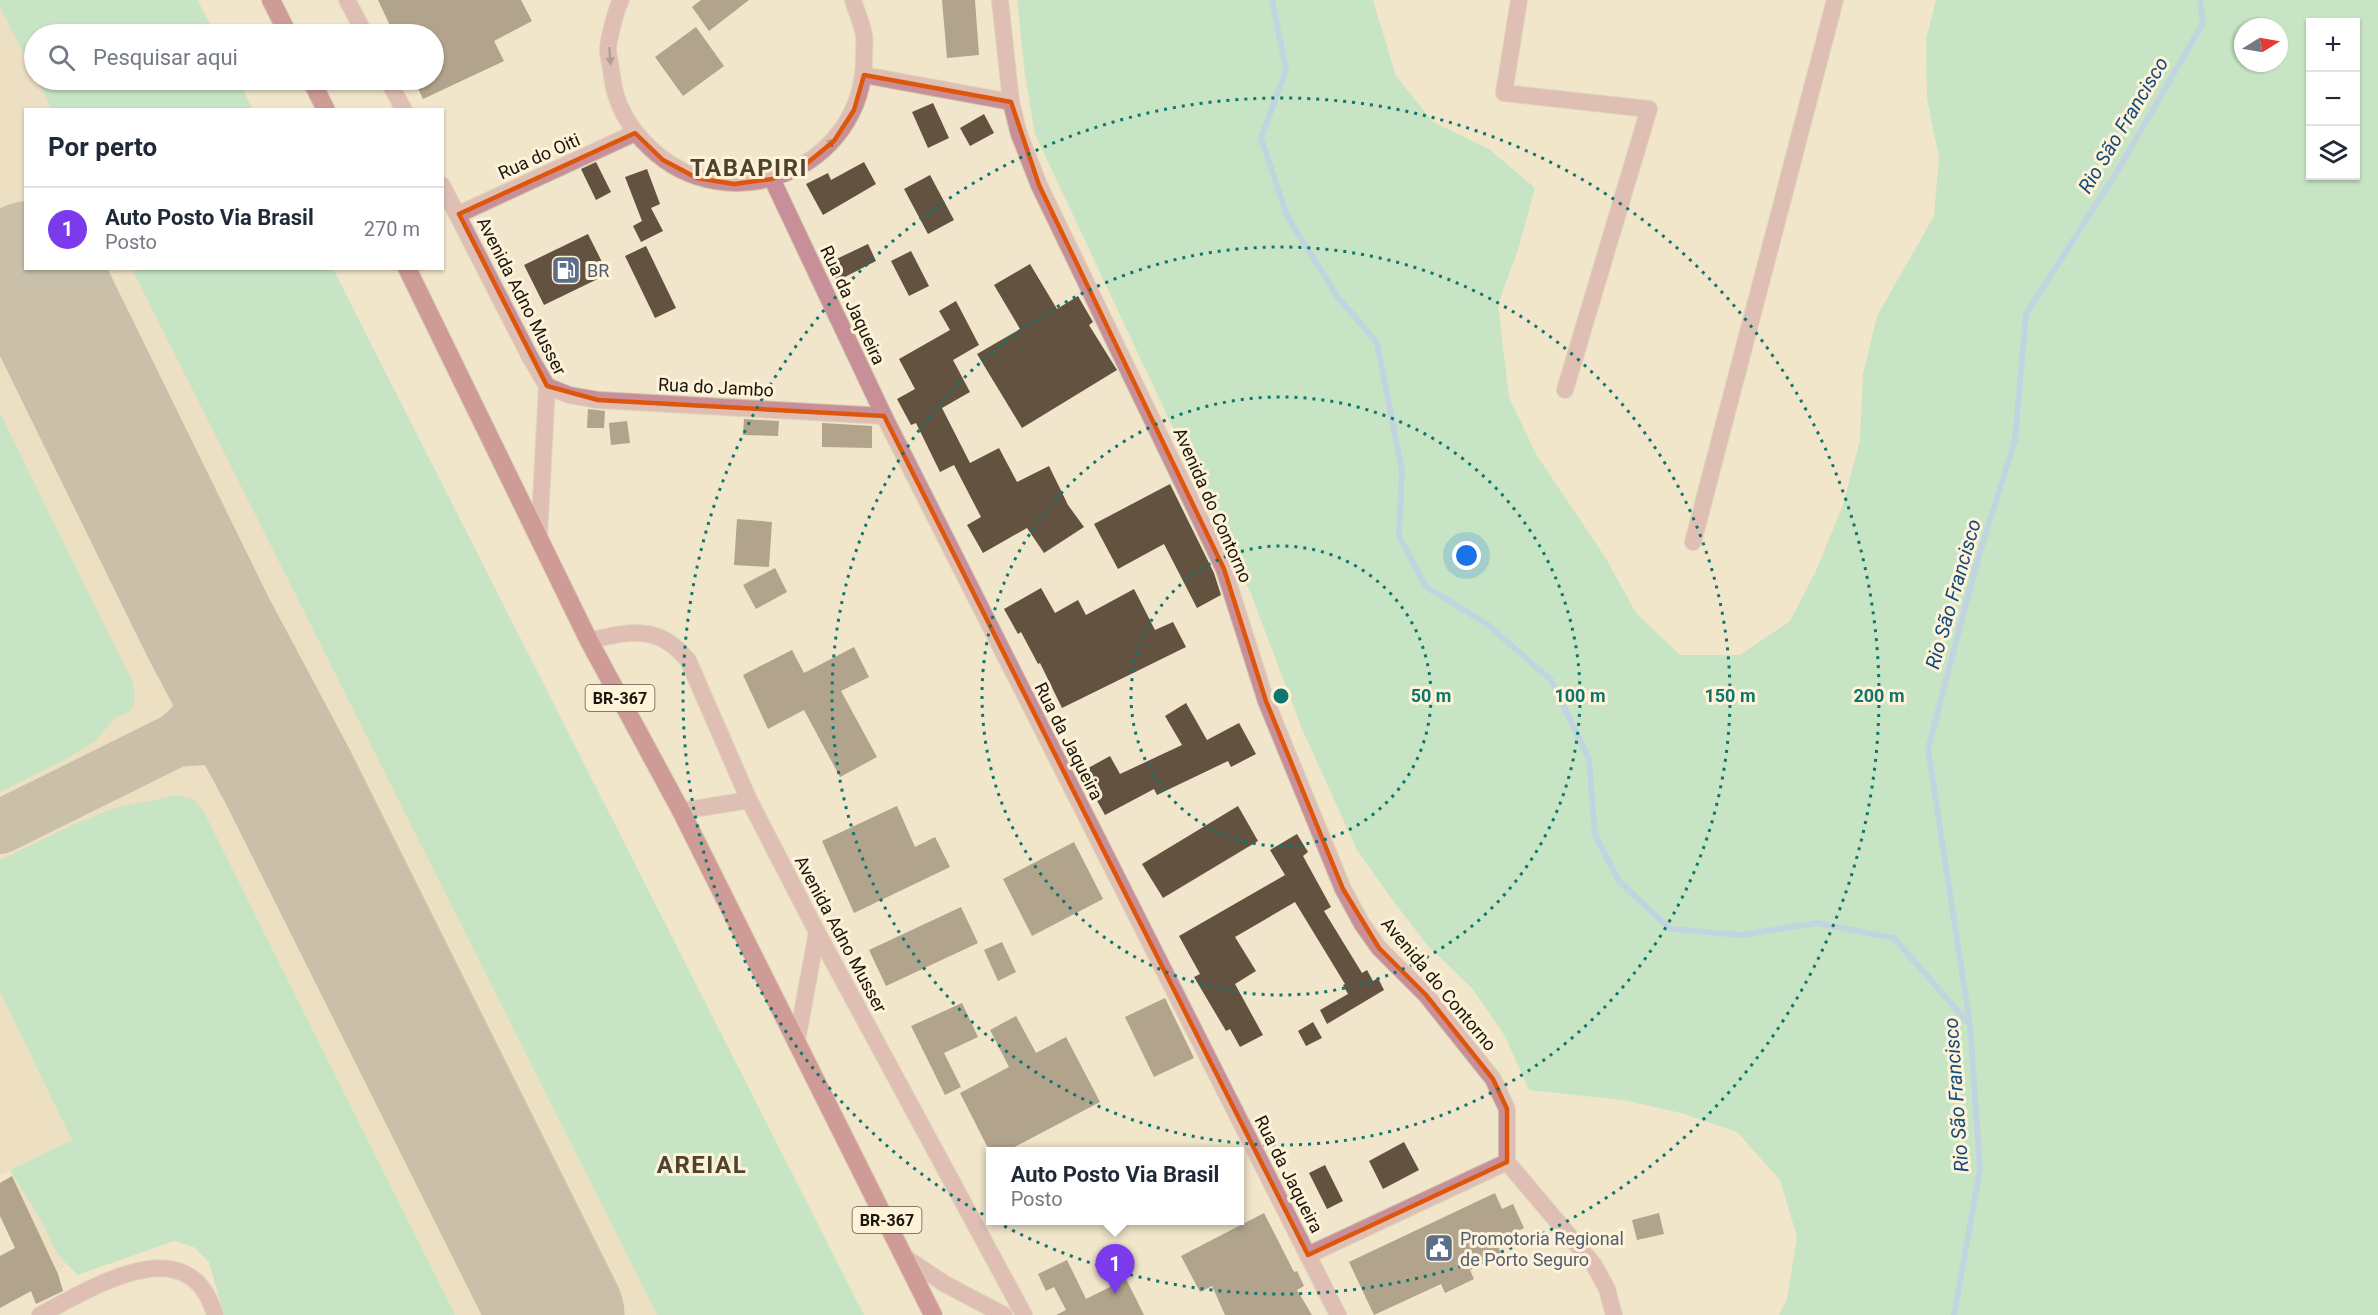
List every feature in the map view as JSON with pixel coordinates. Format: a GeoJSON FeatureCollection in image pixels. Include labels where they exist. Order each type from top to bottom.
{"type":"FeatureCollection","features":[{"type":"Feature","properties":{"kind":"main road"},"geometry":{"type":"LineString","coordinates":[[271,0],[283,24]]}},
{"type":"Feature","properties":{"kind":"main road"},"geometry":{"type":"LineString","coordinates":[[316,90],[325,108]]}},
{"type":"Feature","properties":{"kind":"main road","name":"BR-367"},"geometry":{"type":"LineString","coordinates":[[408,270],[589,641],[681,811],[933,1315]]}},
{"type":"Feature","properties":{"kind":"street"},"geometry":{"type":"LineString","coordinates":[[347,0],[360,24]]}},
{"type":"Feature","properties":{"kind":"street"},"geometry":{"type":"LineString","coordinates":[[621,0],[608,48],[614,93],[635,133],[663,160],[697,178],[734,184],[772,179],[806,164],[834,141],[854,110],[864,75],[864,35],[853,0]]}},
{"type":"Feature","properties":{"kind":"street","name":"Avenida do Contorno"},"geometry":{"type":"LineString","coordinates":[[1000,0],[1011,102],[1019,134],[1039,185],[1224,569],[1266,701],[1343,889],[1362,924],[1379,948],[1426,995],[1493,1079],[1507,1108],[1507,1162]]}},
{"type":"Feature","properties":{"kind":"street"},"geometry":{"type":"LineString","coordinates":[[1519,0],[1504,93],[1649,109],[1565,390]]}},
{"type":"Feature","properties":{"kind":"street"},"geometry":{"type":"LineString","coordinates":[[1693,542],[1835,0]]}},
{"type":"Feature","properties":{"kind":"street"},"geometry":{"type":"LineString","coordinates":[[864,75],[1011,102]]}},
{"type":"Feature","properties":{"kind":"street"},"geometry":{"type":"LineString","coordinates":[[393,90],[403,108]]}},
{"type":"Feature","properties":{"kind":"street","name":"Rua do Oiti"},"geometry":{"type":"LineString","coordinates":[[459,214],[635,133]]}},
{"type":"Feature","properties":{"kind":"street","name":"Rua da Jaqueira"},"geometry":{"type":"LineString","coordinates":[[772,179],[884,416],[1338,1315]]}},
{"type":"Feature","properties":{"kind":"street","name":"Avenida Adno Musser"},"geometry":{"type":"LineString","coordinates":[[444,189],[547,386],[539,537]]}},
{"type":"Feature","properties":{"kind":"street","name":"Rua do Jambo"},"geometry":{"type":"LineString","coordinates":[[547,386],[569,395],[598,400],[884,416]]}},
{"type":"Feature","properties":{"kind":"street","name":"Avenida Adno Musser"},"geometry":{"type":"LineString","coordinates":[[589,641],[621,633],[646,634],[670,643],[688,660],[749,800],[817,932],[1024,1315]]}},
{"type":"Feature","properties":{"kind":"street"},"geometry":{"type":"LineString","coordinates":[[681,811],[749,800]]}},
{"type":"Feature","properties":{"kind":"street"},"geometry":{"type":"LineString","coordinates":[[797,1041],[817,932]]}},
{"type":"Feature","properties":{"kind":"street"},"geometry":{"type":"LineString","coordinates":[[1308,1255],[1507,1162],[1594,1264],[1607,1288],[1614,1315]]}},
{"type":"Feature","properties":{"kind":"street"},"geometry":{"type":"LineString","coordinates":[[906,1258],[945,1284],[1004,1315]]}},
{"type":"Feature","properties":{"kind":"street"},"geometry":{"type":"LineString","coordinates":[[40,1315],[133,1272],[154,1267],[175,1269],[194,1279],[211,1302],[215,1315]]}},
{"type":"Feature","properties":{"kind":"highlighted area"},"geometry":{"type":"Polygon","coordinates":[[[864,75],[1011,102],[1039,185],[1224,569],[1266,701],[1343,889],[1379,948],[1426,995],[1493,1079],[1507,1109],[1507,1162],[1308,1255],[884,416],[598,400],[547,386],[459,214],[635,133],[663,160],[697,178],[734,184],[772,179],[806,164],[834,141],[854,110],[864,75]]]}},
{"type":"Feature","properties":{"kind":"shaded area"},"geometry":{"type":"Polygon","coordinates":[[[0,0],[198,0],[210,24],[24,24],[24,90],[243,90],[252,108],[24,108],[24,270],[334,270],[863,1315],[224,1315],[209,1262],[194,1247],[174,1241],[78,1275],[66,1264],[58,1274],[10,1171],[0,1175],[0,0]]]}},
{"type":"Feature","properties":{"kind":"green space"},"geometry":{"type":"Polygon","coordinates":[[[0,0],[197,0],[210,24],[24,24],[24,55],[0,6],[0,0]]]}},
{"type":"Feature","properties":{"kind":"green space"},"geometry":{"type":"Polygon","coordinates":[[[1017,0],[1373,0],[1396,76],[1433,122],[1489,149],[1535,188],[1519,247],[1498,304],[1509,397],[1536,454],[1605,557],[1636,613],[1680,655],[1740,655],[1790,621],[1816,571],[1843,505],[1860,440],[1863,374],[1877,316],[1934,216],[1939,158],[1927,99],[1926,39],[1936,0],[2378,0],[2378,1315],[1779,1315],[1787,1299],[1797,1237],[1780,1180],[1737,1132],[1681,1113],[1623,1100],[1529,1090],[1505,1036],[1472,988],[1428,946],[1357,850],[1302,729],[1251,594],[1035,134],[1025,75],[1017,0]]]}},
{"type":"Feature","properties":{"kind":"green space"},"geometry":{"type":"Polygon","coordinates":[[[42,90],[243,90],[252,108],[51,108],[42,90]]]}},
{"type":"Feature","properties":{"kind":"green space"},"geometry":{"type":"Polygon","coordinates":[[[133,270],[334,270],[864,1315],[657,1315],[133,270]]]}},
{"type":"Feature","properties":{"kind":"green space"},"geometry":{"type":"Polygon","coordinates":[[[0,413],[133,683],[135,700],[131,709],[115,717],[96,741],[66,759],[0,792],[0,413]]]}},
{"type":"Feature","properties":{"kind":"green space"},"geometry":{"type":"Polygon","coordinates":[[[178,795],[193,799],[202,808],[455,1315],[224,1315],[209,1262],[194,1247],[174,1241],[77,1275],[56,1252],[42,1222],[10,1170],[72,1140],[0,992],[0,860],[77,823],[115,808],[178,795]]]}},
{"type":"Feature","properties":{"kind":"building"},"geometry":{"type":"Polygon","coordinates":[[[378,0],[521,0],[532,21],[494,41],[504,61],[444,89],[444,24],[389,24],[378,0]]]}},
{"type":"Feature","properties":{"kind":"building"},"geometry":{"type":"Polygon","coordinates":[[[701,0],[749,0],[709,31],[692,7],[701,0]]]}},
{"type":"Feature","properties":{"kind":"building"},"geometry":{"type":"Polygon","coordinates":[[[942,0],[975,0],[979,55],[947,58],[942,0]]]}},
{"type":"Feature","properties":{"kind":"building"},"geometry":{"type":"Polygon","coordinates":[[[696,27],[724,66],[683,96],[655,57],[696,27]]]}},
{"type":"Feature","properties":{"kind":"building"},"geometry":{"type":"Polygon","coordinates":[[[419,90],[442,90],[423,99],[419,90]]]}},
{"type":"Feature","properties":{"kind":"building"},"geometry":{"type":"Polygon","coordinates":[[[933,103],[949,138],[928,148],[912,112],[933,103]]]}},
{"type":"Feature","properties":{"kind":"building"},"geometry":{"type":"Polygon","coordinates":[[[984,114],[994,133],[970,146],[960,128],[984,114]]]}},
{"type":"Feature","properties":{"kind":"building"},"geometry":{"type":"Polygon","coordinates":[[[596,162],[611,192],[596,200],[581,169],[596,162]]]}},
{"type":"Feature","properties":{"kind":"building"},"geometry":{"type":"Polygon","coordinates":[[[864,162],[876,184],[823,215],[806,184],[828,173],[831,180],[864,162]]]}},
{"type":"Feature","properties":{"kind":"building"},"geometry":{"type":"Polygon","coordinates":[[[647,169],[660,204],[651,208],[663,231],[641,242],[633,226],[642,221],[625,177],[647,169]]]}},
{"type":"Feature","properties":{"kind":"building"},"geometry":{"type":"Polygon","coordinates":[[[930,175],[954,220],[928,234],[904,189],[930,175]]]}},
{"type":"Feature","properties":{"kind":"building","name":"BR"},"geometry":{"type":"Polygon","coordinates":[[[588,234],[608,274],[544,305],[524,265],[588,234]]]}},
{"type":"Feature","properties":{"kind":"building"},"geometry":{"type":"Polygon","coordinates":[[[868,244],[876,261],[837,281],[828,263],[868,244]]]}},
{"type":"Feature","properties":{"kind":"building"},"geometry":{"type":"Polygon","coordinates":[[[646,246],[676,308],[655,318],[625,256],[646,246]]]}},
{"type":"Feature","properties":{"kind":"building"},"geometry":{"type":"Polygon","coordinates":[[[911,251],[929,286],[909,296],[891,261],[911,251]]]}},
{"type":"Feature","properties":{"kind":"building"},"geometry":{"type":"Polygon","coordinates":[[[1030,264],[1057,309],[1078,296],[1093,322],[1089,325],[1117,370],[1022,428],[977,354],[1020,329],[994,285],[1030,264]]]}},
{"type":"Feature","properties":{"kind":"building"},"geometry":{"type":"Polygon","coordinates":[[[956,301],[979,345],[953,360],[970,392],[942,408],[970,463],[999,448],[1017,482],[1049,466],[1068,505],[1084,527],[1044,553],[1027,528],[983,553],[967,525],[981,517],[954,465],[940,472],[916,423],[911,425],[897,399],[915,389],[899,359],[950,330],[939,311],[956,301]]]}},
{"type":"Feature","properties":{"kind":"building"},"geometry":{"type":"Polygon","coordinates":[[[588,409],[605,411],[604,428],[587,428],[588,409]]]}},
{"type":"Feature","properties":{"kind":"building"},"geometry":{"type":"Polygon","coordinates":[[[744,419],[779,421],[778,436],[743,435],[744,419]]]}},
{"type":"Feature","properties":{"kind":"building"},"geometry":{"type":"Polygon","coordinates":[[[627,421],[630,443],[611,445],[609,423],[627,421]]]}},
{"type":"Feature","properties":{"kind":"building"},"geometry":{"type":"Polygon","coordinates":[[[822,423],[872,426],[872,448],[822,447],[822,423]]]}},
{"type":"Feature","properties":{"kind":"building"},"geometry":{"type":"Polygon","coordinates":[[[1170,484],[1214,573],[1221,595],[1197,608],[1164,544],[1118,569],[1094,524],[1170,484]]]}},
{"type":"Feature","properties":{"kind":"building"},"geometry":{"type":"Polygon","coordinates":[[[737,519],[772,522],[769,567],[734,565],[737,519]]]}},
{"type":"Feature","properties":{"kind":"building"},"geometry":{"type":"Polygon","coordinates":[[[775,568],[787,592],[756,609],[743,585],[775,568]]]}},
{"type":"Feature","properties":{"kind":"building"},"geometry":{"type":"Polygon","coordinates":[[[1041,588],[1055,613],[1078,600],[1086,615],[1134,589],[1155,630],[1173,622],[1186,647],[1062,708],[1040,663],[1038,664],[1021,632],[1018,634],[1004,609],[1041,588]]]}},
{"type":"Feature","properties":{"kind":"building"},"geometry":{"type":"Polygon","coordinates":[[[854,647],[869,677],[841,691],[877,757],[840,777],[804,710],[768,729],[743,675],[792,650],[804,673],[854,647]]]}},
{"type":"Feature","properties":{"kind":"building"},"geometry":{"type":"Polygon","coordinates":[[[1186,703],[1207,740],[1239,723],[1256,754],[1231,767],[1228,761],[1157,795],[1154,789],[1105,815],[1081,772],[1110,756],[1120,774],[1182,745],[1165,716],[1186,703]]]}},
{"type":"Feature","properties":{"kind":"building"},"geometry":{"type":"Polygon","coordinates":[[[897,806],[915,847],[935,837],[950,867],[854,913],[822,841],[897,806]]]}},
{"type":"Feature","properties":{"kind":"building"},"geometry":{"type":"Polygon","coordinates":[[[1238,806],[1258,841],[1163,898],[1142,864],[1238,806]]]}},
{"type":"Feature","properties":{"kind":"building"},"geometry":{"type":"Polygon","coordinates":[[[1297,834],[1308,852],[1303,856],[1331,907],[1324,911],[1362,973],[1367,970],[1373,981],[1378,978],[1384,990],[1327,1024],[1320,1010],[1348,994],[1343,985],[1345,984],[1295,902],[1235,937],[1256,971],[1235,984],[1263,1035],[1240,1047],[1230,1029],[1226,1031],[1194,977],[1200,974],[1179,936],[1285,875],[1270,850],[1297,834]]]}},
{"type":"Feature","properties":{"kind":"building"},"geometry":{"type":"Polygon","coordinates":[[[1074,842],[1103,899],[1032,936],[1003,879],[1074,842]]]}},
{"type":"Feature","properties":{"kind":"building"},"geometry":{"type":"Polygon","coordinates":[[[961,907],[978,943],[886,986],[869,950],[961,907]]]}},
{"type":"Feature","properties":{"kind":"building"},"geometry":{"type":"Polygon","coordinates":[[[1002,942],[1016,972],[998,981],[984,950],[1002,942]]]}},
{"type":"Feature","properties":{"kind":"building"},"geometry":{"type":"Polygon","coordinates":[[[1165,998],[1194,1058],[1154,1077],[1125,1017],[1165,998]]]}},
{"type":"Feature","properties":{"kind":"building"},"geometry":{"type":"Polygon","coordinates":[[[962,1003],[978,1037],[944,1053],[961,1087],[945,1095],[911,1026],[962,1003]]]}},
{"type":"Feature","properties":{"kind":"building"},"geometry":{"type":"Polygon","coordinates":[[[1016,1016],[1036,1053],[1066,1037],[1100,1102],[1014,1147],[987,1147],[960,1093],[1009,1067],[990,1030],[1016,1016]]]}},
{"type":"Feature","properties":{"kind":"building"},"geometry":{"type":"Polygon","coordinates":[[[1313,1022],[1322,1038],[1306,1046],[1298,1031],[1313,1022]]]}},
{"type":"Feature","properties":{"kind":"building"},"geometry":{"type":"Polygon","coordinates":[[[1404,1142],[1419,1170],[1383,1189],[1369,1161],[1404,1142]]]}},
{"type":"Feature","properties":{"kind":"building"},"geometry":{"type":"Polygon","coordinates":[[[1325,1165],[1343,1201],[1327,1209],[1309,1173],[1325,1165]]]}},
{"type":"Feature","properties":{"kind":"building"},"geometry":{"type":"Polygon","coordinates":[[[12,1176],[58,1274],[63,1291],[36,1304],[31,1291],[0,1308],[0,1256],[15,1248],[0,1216],[0,1183],[12,1176]]]}},
{"type":"Feature","properties":{"kind":"building","name":"Promotoria Regional de Porto Seguro"},"geometry":{"type":"Polygon","coordinates":[[[1495,1193],[1502,1209],[1513,1204],[1524,1228],[1496,1242],[1502,1255],[1470,1270],[1474,1279],[1445,1293],[1441,1284],[1374,1315],[1349,1262],[1495,1193]]]}},
{"type":"Feature","properties":{"kind":"building"},"geometry":{"type":"Polygon","coordinates":[[[1264,1213],[1294,1272],[1297,1271],[1304,1286],[1297,1290],[1312,1315],[1225,1315],[1212,1286],[1200,1292],[1181,1256],[1264,1213]]]}},
{"type":"Feature","properties":{"kind":"building"},"geometry":{"type":"Polygon","coordinates":[[[1659,1213],[1664,1234],[1637,1240],[1632,1220],[1659,1213]]]}},
{"type":"Feature","properties":{"kind":"building"},"geometry":{"type":"Polygon","coordinates":[[[1067,1260],[1086,1299],[1126,1279],[1144,1315],[1056,1315],[1066,1310],[1054,1287],[1046,1291],[1038,1274],[1067,1260]]]}},
{"type":"Feature","properties":{"kind":"waterway"},"geometry":{"type":"LineString","coordinates":[[1272,0],[1286,70],[1261,138],[1287,216],[1337,296],[1377,343],[1402,471],[1399,536],[1426,587],[1487,624],[1551,680],[1589,759],[1595,835],[1619,881],[1670,929],[1742,935],[1817,923],[1894,938],[1970,1025]]}},
{"type":"Feature","properties":{"kind":"waterway","name":"Rio São Francisco"},"geometry":{"type":"LineString","coordinates":[[1954,1315],[1980,1169],[1970,1025],[1928,749],[1977,562],[2015,440],[2026,314],[2118,170],[2203,23],[2200,0]]}},
{"type":"Feature","properties":{"kind":"taxiway"},"geometry":{"type":"LineString","coordinates":[[176,740],[201,715],[215,691],[217,664],[209,629]]}},
{"type":"Feature","properties":{"kind":"taxiway"},"geometry":{"type":"LineString","coordinates":[[0,827],[176,740],[217,737],[233,740],[266,756],[290,781]]}},
{"type":"Feature","properties":{"kind":"runway"},"geometry":{"type":"LineString","coordinates":[[33,270],[209,629],[290,781],[557,1315]]}},
{"type":"Feature","properties":{"kind":"place","name":"BR"},"geometry":{"type":"Point","coordinates":[566,270]}},
{"type":"Feature","properties":{"kind":"place","name":"Promotoria Regional de Porto Seguro"},"geometry":{"type":"Point","coordinates":[1439,1248]}},
{"type":"Feature","properties":{"kind":"place","name":"Auto Posto Via Brasil"},"geometry":{"type":"Point","coordinates":[1115,1294]}},
{"type":"Feature","properties":{"kind":"district","name":"TABAPIRI"},"geometry":{"type":"Point","coordinates":[749,168]}},
{"type":"Feature","properties":{"kind":"district","name":"AREIAL"},"geometry":{"type":"Point","coordinates":[702,1165]}}]}
